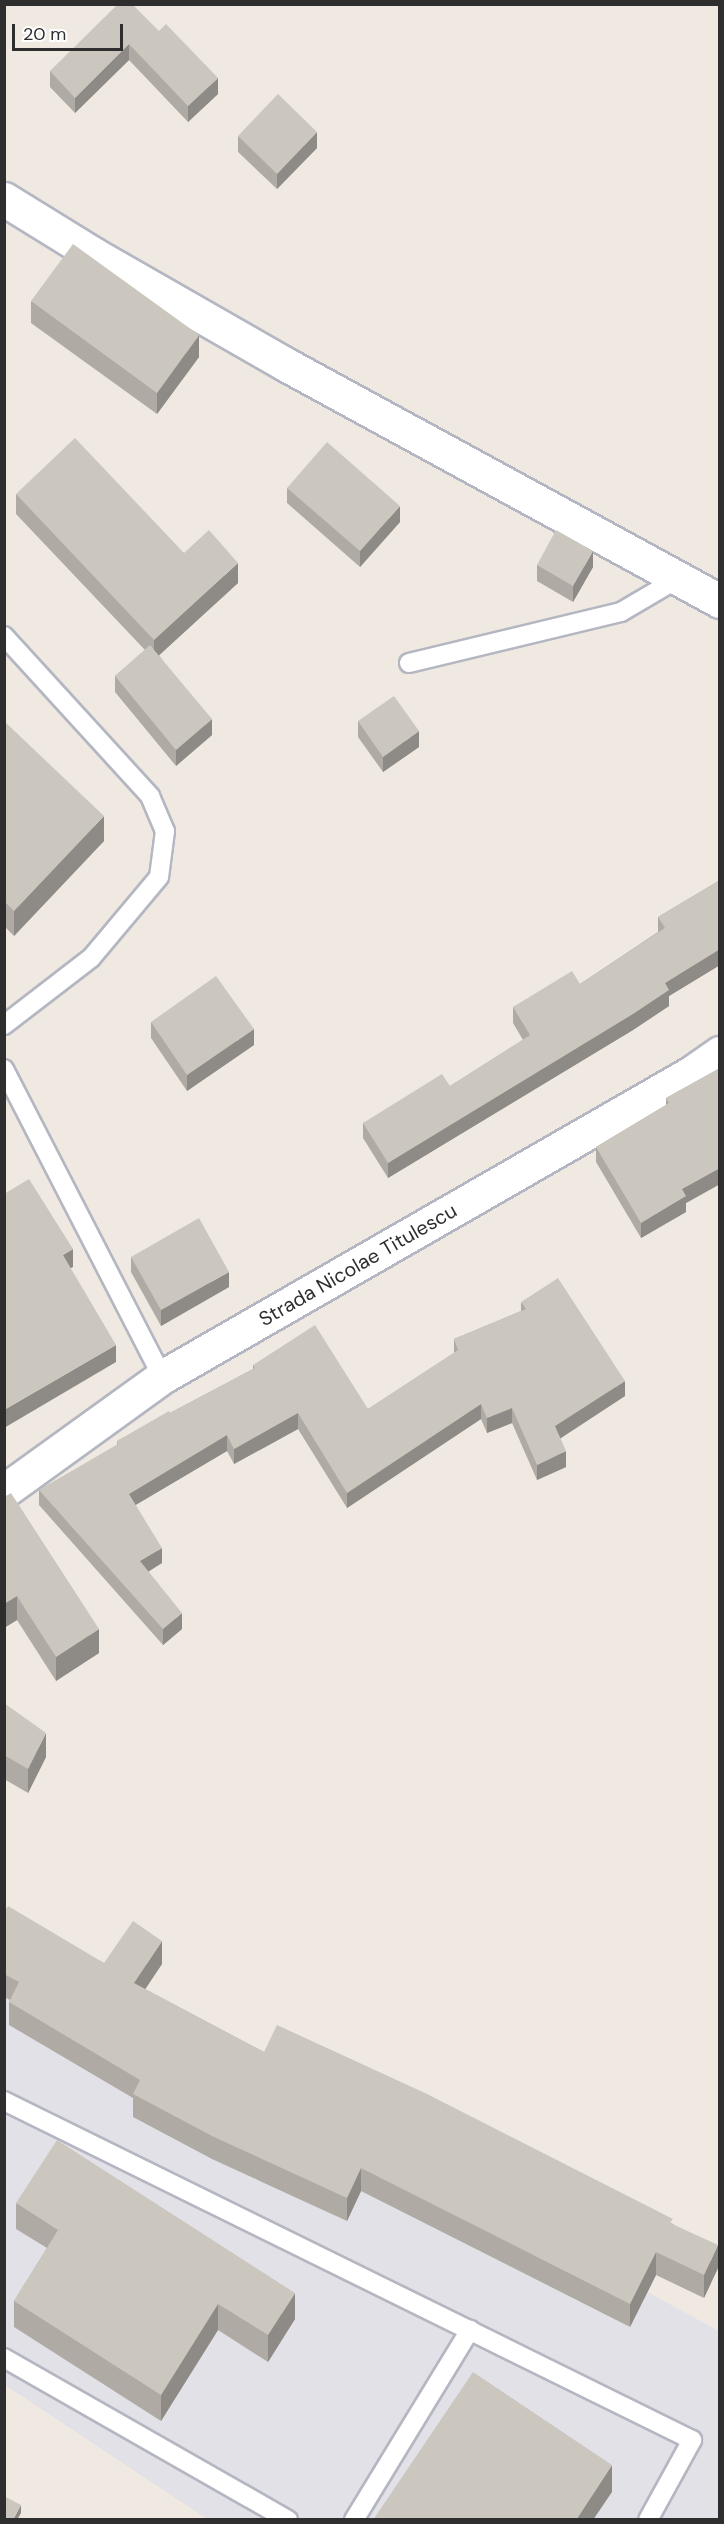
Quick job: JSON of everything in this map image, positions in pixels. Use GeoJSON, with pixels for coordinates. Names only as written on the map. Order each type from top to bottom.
{"type":"FeatureCollection","features":[{"type":"Feature","properties":{"kind":"street"},"geometry":{"type":"LineString","coordinates":[[4,199],[93,254],[285,364],[720,601]]}},
{"type":"Feature","properties":{"kind":"street","name":"Strada Nicolae Titulescu"},"geometry":{"type":"LineString","coordinates":[[4,1491],[162,1377],[691,1073],[720,1053]]}},
{"type":"Feature","properties":{"kind":"lane"},"geometry":{"type":"LineString","coordinates":[[409,663],[621,612],[679,579]]}},
{"type":"Feature","properties":{"kind":"lane"},"geometry":{"type":"LineString","coordinates":[[4,636],[150,796],[165,831],[159,877],[91,958],[4,1025]]}},
{"type":"Feature","properties":{"kind":"lane"},"geometry":{"type":"LineString","coordinates":[[4,1069],[162,1377]]}},
{"type":"Feature","properties":{"kind":"lane"},"geometry":{"type":"LineString","coordinates":[[4,2101],[692,2440],[648,2520]]}},
{"type":"Feature","properties":{"kind":"lane"},"geometry":{"type":"LineString","coordinates":[[354,2520],[470,2330]]}},
{"type":"Feature","properties":{"kind":"lane"},"geometry":{"type":"LineString","coordinates":[[4,2358],[288,2520]]}},
{"type":"Feature","properties":{"kind":"shaded area"},"geometry":{"type":"Polygon","coordinates":[[[4,1942],[719,2331],[719,2519],[207,2519],[5,2385],[4,1942]]]}},
{"type":"Feature","properties":{"kind":"building"},"geometry":{"type":"Polygon","coordinates":[[[118,4],[132,4],[159,31],[166,24],[218,78],[188,106],[129,44],[75,98],[50,71],[118,4]]]}},
{"type":"Feature","properties":{"kind":"building"},"geometry":{"type":"Polygon","coordinates":[[[278,94],[317,132],[277,174],[238,136],[278,94]]]}},
{"type":"Feature","properties":{"kind":"building"},"geometry":{"type":"Polygon","coordinates":[[[73,244],[199,335],[157,393],[31,301],[73,244]]]}},
{"type":"Feature","properties":{"kind":"building"},"geometry":{"type":"Polygon","coordinates":[[[75,438],[184,553],[209,530],[238,563],[154,640],[16,494],[75,438]]]}},
{"type":"Feature","properties":{"kind":"building"},"geometry":{"type":"Polygon","coordinates":[[[327,442],[400,506],[360,551],[287,488],[327,442]]]}},
{"type":"Feature","properties":{"kind":"building"},"geometry":{"type":"Polygon","coordinates":[[[556,530],[593,551],[573,586],[537,565],[556,530]]]}},
{"type":"Feature","properties":{"kind":"building"},"geometry":{"type":"Polygon","coordinates":[[[150,645],[212,719],[176,750],[115,676],[150,645]]]}},
{"type":"Feature","properties":{"kind":"building"},"geometry":{"type":"Polygon","coordinates":[[[394,696],[419,731],[383,757],[358,721],[394,696]]]}},
{"type":"Feature","properties":{"kind":"building"},"geometry":{"type":"Polygon","coordinates":[[[4,721],[104,816],[14,911],[4,901],[4,721]]]}},
{"type":"Feature","properties":{"kind":"building"},"geometry":{"type":"Polygon","coordinates":[[[720,880],[720,949],[665,983],[669,990],[633,1014],[388,1163],[363,1123],[442,1074],[450,1086],[530,1035],[513,1007],[572,971],[580,984],[665,928],[658,917],[720,880]]]}},
{"type":"Feature","properties":{"kind":"building"},"geometry":{"type":"Polygon","coordinates":[[[216,976],[254,1029],[187,1075],[151,1022],[216,976]]]}},
{"type":"Feature","properties":{"kind":"building"},"geometry":{"type":"Polygon","coordinates":[[[720,1068],[720,1168],[682,1189],[686,1196],[641,1223],[596,1147],[669,1103],[666,1098],[720,1068]]]}},
{"type":"Feature","properties":{"kind":"building"},"geometry":{"type":"Polygon","coordinates":[[[29,1179],[73,1249],[63,1255],[116,1345],[4,1410],[4,1194],[29,1179]]]}},
{"type":"Feature","properties":{"kind":"building"},"geometry":{"type":"Polygon","coordinates":[[[199,1218],[229,1272],[161,1310],[131,1257],[199,1218]]]}},
{"type":"Feature","properties":{"kind":"building"},"geometry":{"type":"Polygon","coordinates":[[[558,1278],[625,1381],[555,1426],[566,1451],[537,1465],[512,1408],[487,1418],[481,1404],[347,1493],[298,1413],[234,1449],[227,1435],[129,1494],[162,1548],[140,1561],[182,1613],[163,1629],[39,1490],[169,1411],[170,1413],[255,1368],[253,1365],[315,1325],[368,1409],[458,1350],[454,1339],[526,1309],[521,1302],[558,1278]]]}},
{"type":"Feature","properties":{"kind":"building"},"geometry":{"type":"Polygon","coordinates":[[[11,1493],[99,1629],[56,1657],[17,1596],[4,1604],[4,1497],[11,1493]]]}},
{"type":"Feature","properties":{"kind":"building"},"geometry":{"type":"Polygon","coordinates":[[[4,1703],[46,1733],[28,1769],[4,1755],[4,1703]]]}},
{"type":"Feature","properties":{"kind":"building"},"geometry":{"type":"Polygon","coordinates":[[[8,1906],[104,1963],[133,1921],[162,1941],[134,1983],[264,2052],[277,2025],[427,2094],[673,2219],[670,2223],[718,2245],[704,2275],[656,2252],[630,2304],[361,2168],[347,2198],[212,2136],[133,2094],[140,2080],[9,2002],[19,1982],[4,1974],[4,1912],[8,1906]]]}},
{"type":"Feature","properties":{"kind":"building"},"geometry":{"type":"Polygon","coordinates":[[[57,2140],[295,2293],[268,2335],[218,2304],[161,2395],[14,2301],[58,2230],[16,2203],[57,2140]]]}},
{"type":"Feature","properties":{"kind":"building"},"geometry":{"type":"Polygon","coordinates":[[[473,2372],[612,2465],[576,2520],[373,2520],[473,2372]]]}},
{"type":"Feature","properties":{"kind":"building"},"geometry":{"type":"Polygon","coordinates":[[[4,2496],[21,2505],[13,2520],[4,2520],[4,2496]]]}}]}
